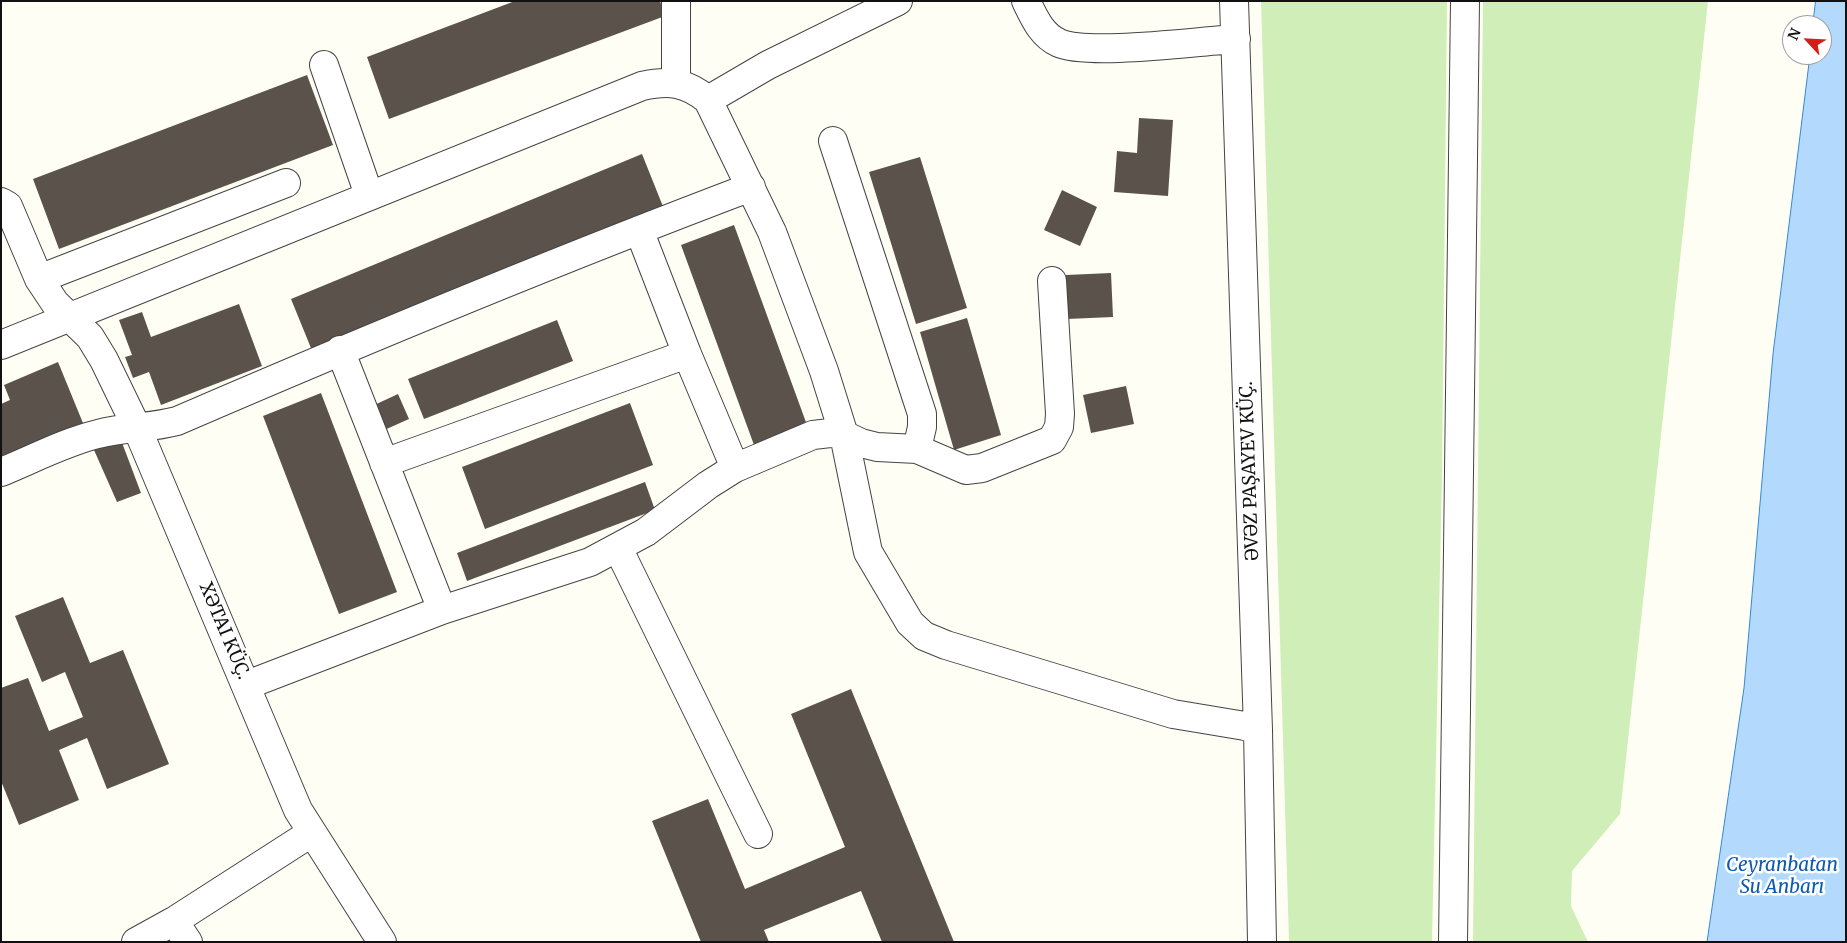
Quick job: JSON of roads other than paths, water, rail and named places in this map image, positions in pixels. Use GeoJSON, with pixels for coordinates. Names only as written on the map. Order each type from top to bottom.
{"type":"FeatureCollection","features":[{"type":"Feature","properties":{"kind":"street"},"geometry":{"type":"LineString","coordinates":[[676,1],[676,83]]}},
{"type":"Feature","properties":{"kind":"street"},"geometry":{"type":"LineString","coordinates":[[708,100],[768,65],[898,1]]}},
{"type":"Feature","properties":{"kind":"street"},"geometry":{"type":"LineString","coordinates":[[1026,1],[1042,31],[1058,42],[1078,48],[1113,48],[1236,39]]}},
{"type":"Feature","properties":{"kind":"street","name":"ƏVƏZ PAŞAYEV KÜÇ."},"geometry":{"type":"LineString","coordinates":[[1234,1],[1258,730],[1262,942]]}},
{"type":"Feature","properties":{"kind":"street"},"geometry":{"type":"LineString","coordinates":[[1453,942],[1465,1]]}},
{"type":"Feature","properties":{"kind":"street"},"geometry":{"type":"LineString","coordinates":[[324,66],[369,195]]}},
{"type":"Feature","properties":{"kind":"street"},"geometry":{"type":"LineString","coordinates":[[1,345],[642,86],[660,82],[676,83],[696,90],[708,100],[751,187],[782,260],[824,371],[844,435],[868,552],[910,623],[924,636],[946,645],[1173,714],[1246,726],[1258,730]]}},
{"type":"Feature","properties":{"kind":"street"},"geometry":{"type":"LineString","coordinates":[[833,140],[922,414],[922,427],[916,449]]}},
{"type":"Feature","properties":{"kind":"street"},"geometry":{"type":"LineString","coordinates":[[39,279],[286,183]]}},
{"type":"Feature","properties":{"kind":"street"},"geometry":{"type":"LineString","coordinates":[[1,472],[95,434],[155,427],[177,421],[340,350],[638,230],[751,187]]}},
{"type":"Feature","properties":{"kind":"street","name":"XƏTAI KÜÇ."},"geometry":{"type":"LineString","coordinates":[[1,202],[8,206],[39,279],[55,302],[72,317],[100,352],[137,428],[247,685],[289,790],[311,833],[382,942]]}},
{"type":"Feature","properties":{"kind":"street"},"geometry":{"type":"LineString","coordinates":[[638,230],[735,468]]}},
{"type":"Feature","properties":{"kind":"street"},"geometry":{"type":"LineString","coordinates":[[247,685],[442,610],[590,562],[646,532],[708,485],[735,468],[813,436],[830,433],[844,435],[861,443],[877,447],[916,449],[966,470],[982,468],[1052,440],[1059,427],[1060,414],[1052,281]]}},
{"type":"Feature","properties":{"kind":"street"},"geometry":{"type":"LineString","coordinates":[[340,350],[442,610]]}},
{"type":"Feature","properties":{"kind":"street"},"geometry":{"type":"LineString","coordinates":[[384,463],[687,354]]}},
{"type":"Feature","properties":{"kind":"street"},"geometry":{"type":"LineString","coordinates":[[618,548],[758,834]]}},
{"type":"Feature","properties":{"kind":"street"},"geometry":{"type":"LineString","coordinates":[[136,942],[181,931],[311,833]]}},
{"type":"Feature","properties":{"kind":"water","name":"Ceyranbatan Su Anbarı"},"geometry":{"type":"Polygon","coordinates":[[[1816,1],[1846,1],[1846,942],[1707,942],[1744,688],[1773,354],[1809,65],[1832,65],[1832,15],[1814,15],[1816,1]]]}}]}
